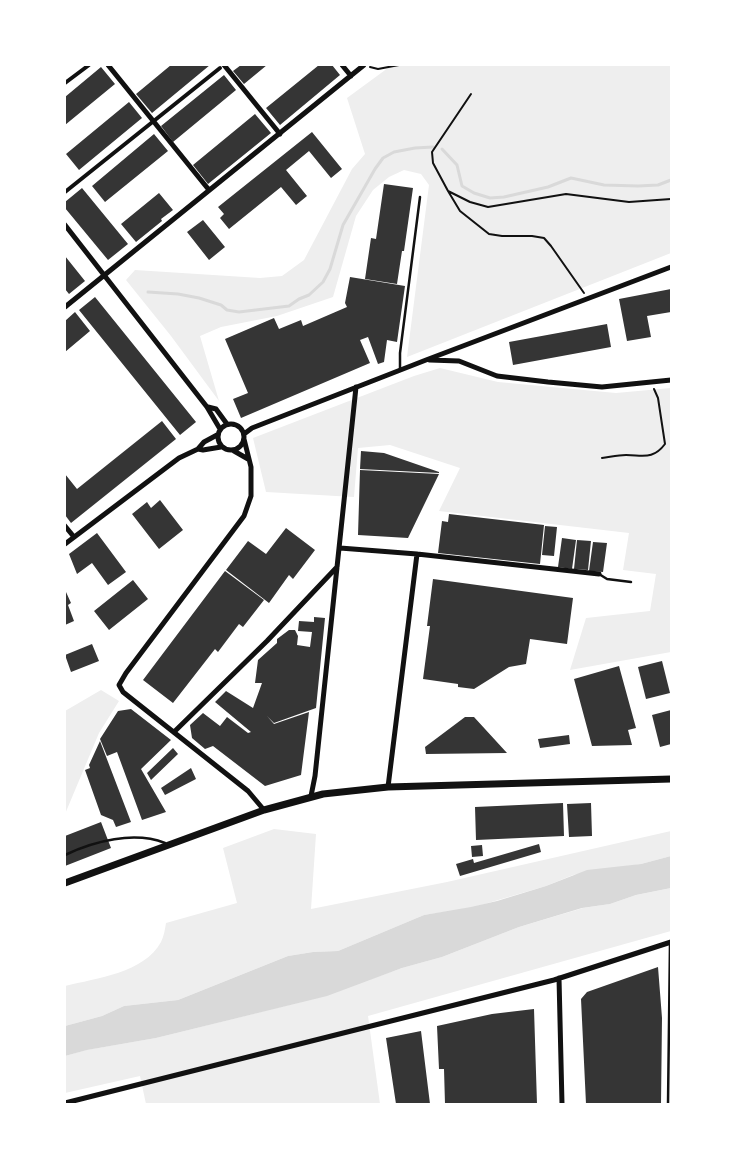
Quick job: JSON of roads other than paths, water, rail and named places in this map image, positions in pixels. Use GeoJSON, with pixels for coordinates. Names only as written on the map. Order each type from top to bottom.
{"type":"FeatureCollection","features":[{"type":"Feature","properties":{"kind":"main road"},"geometry":{"type":"LineString","coordinates":[[65,883],[264,810],[310,796],[339,791],[388,787],[671,778]]}},
{"type":"Feature","properties":{"kind":"street"},"geometry":{"type":"LineString","coordinates":[[65,84],[89,65]]}},
{"type":"Feature","properties":{"kind":"street"},"geometry":{"type":"LineString","coordinates":[[108,65],[209,190]]}},
{"type":"Feature","properties":{"kind":"street"},"geometry":{"type":"LineString","coordinates":[[342,65],[351,76]]}},
{"type":"Feature","properties":{"kind":"street"},"geometry":{"type":"LineString","coordinates":[[65,307],[364,65]]}},
{"type":"Feature","properties":{"kind":"street"},"geometry":{"type":"LineString","coordinates":[[65,192],[223,66],[280,134]]}},
{"type":"Feature","properties":{"kind":"street"},"geometry":{"type":"LineString","coordinates":[[65,225],[208,407],[220,429]]}},
{"type":"Feature","properties":{"kind":"street"},"geometry":{"type":"LineString","coordinates":[[65,544],[179,458],[198,449],[204,442],[217,435],[220,429],[227,424],[240,428],[252,428],[671,267]]}},
{"type":"Feature","properties":{"kind":"street"},"geometry":{"type":"LineString","coordinates":[[426,360],[459,361],[497,376],[602,387],[671,380]]}},
{"type":"Feature","properties":{"kind":"street"},"geometry":{"type":"LineString","coordinates":[[310,796],[315,776],[356,387]]}},
{"type":"Feature","properties":{"kind":"street"},"geometry":{"type":"LineString","coordinates":[[208,407],[216,409],[227,424]]}},
{"type":"Feature","properties":{"kind":"street"},"geometry":{"type":"LineString","coordinates":[[240,428],[244,436],[251,467],[252,496],[244,516],[126,673],[119,685],[123,692],[248,791],[264,810]]}},
{"type":"Feature","properties":{"kind":"street"},"geometry":{"type":"LineString","coordinates":[[234,451],[242,444],[244,436],[252,428]]}},
{"type":"Feature","properties":{"kind":"street"},"geometry":{"type":"LineString","coordinates":[[217,435],[221,447]]}},
{"type":"Feature","properties":{"kind":"street"},"geometry":{"type":"LineString","coordinates":[[198,449],[221,447],[234,451],[248,459]]}},
{"type":"Feature","properties":{"kind":"street"},"geometry":{"type":"LineString","coordinates":[[65,526],[74,537]]}},
{"type":"Feature","properties":{"kind":"street"},"geometry":{"type":"LineString","coordinates":[[340,548],[417,554],[599,574]]}},
{"type":"Feature","properties":{"kind":"street"},"geometry":{"type":"LineString","coordinates":[[388,787],[417,554]]}},
{"type":"Feature","properties":{"kind":"street"},"geometry":{"type":"LineString","coordinates":[[174,732],[274,634],[338,566]]}},
{"type":"Feature","properties":{"kind":"street"},"geometry":{"type":"LineString","coordinates":[[65,1103],[559,978],[670,943]]}},
{"type":"Feature","properties":{"kind":"street"},"geometry":{"type":"LineString","coordinates":[[559,978],[562,1104]]}},
{"type":"Feature","properties":{"kind":"lane"},"geometry":{"type":"LineString","coordinates":[[400,370],[400,353],[420,197]]}},
{"type":"Feature","properties":{"kind":"lane"},"geometry":{"type":"LineString","coordinates":[[599,574],[607,579],[631,582]]}},
{"type":"Feature","properties":{"kind":"lane"},"geometry":{"type":"LineString","coordinates":[[65,855],[84,846],[111,840],[153,839],[169,845]]}},
{"type":"Feature","properties":{"kind":"lane"},"geometry":{"type":"LineString","coordinates":[[668,1104],[670,943]]}},
{"type":"Feature","properties":{"kind":"waterway"},"geometry":{"type":"LineString","coordinates":[[148,292],[178,294],[199,298],[221,305],[227,310],[239,312],[289,306],[309,295],[323,282],[330,269],[343,225],[383,158],[394,152],[433,147]]}},
{"type":"Feature","properties":{"kind":"waterway"},"geometry":{"type":"LineString","coordinates":[[442,149],[457,165],[462,186],[474,193],[490,198],[504,197],[548,187],[571,178],[604,185],[638,186],[658,185],[671,180]]}}]}
